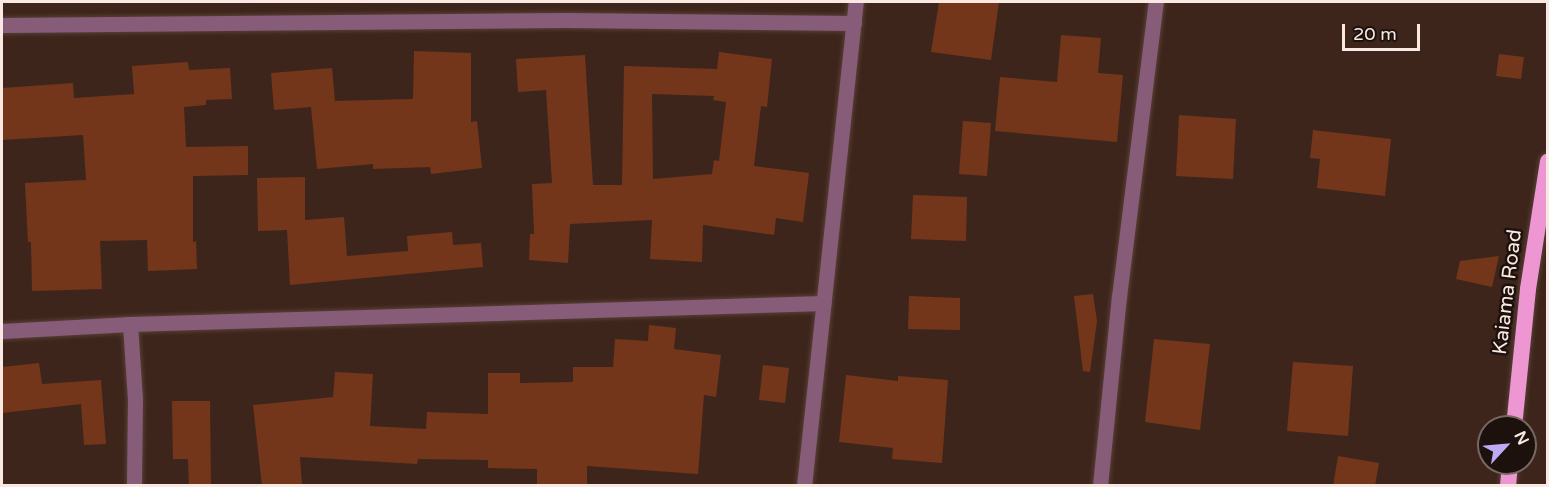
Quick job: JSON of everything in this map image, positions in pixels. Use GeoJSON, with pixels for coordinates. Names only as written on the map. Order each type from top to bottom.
{"type":"FeatureCollection","features":[{"type":"Feature","properties":{"kind":"highway","name":"Kaiama Road"},"geometry":{"type":"LineString","coordinates":[[1515,415],[1528,289],[1548,162]]}},
{"type":"Feature","properties":{"kind":"street"},"geometry":{"type":"LineString","coordinates":[[804,486],[856,2]]}},
{"type":"Feature","properties":{"kind":"street"},"geometry":{"type":"LineString","coordinates":[[1100,486],[1121,285],[1156,2]]}},
{"type":"Feature","properties":{"kind":"street"},"geometry":{"type":"LineString","coordinates":[[2,25],[566,20],[854,23]]}},
{"type":"Feature","properties":{"kind":"street"},"geometry":{"type":"LineString","coordinates":[[2,331],[130,324],[824,303]]}},
{"type":"Feature","properties":{"kind":"street"},"geometry":{"type":"LineString","coordinates":[[130,324],[135,400],[134,486]]}},
{"type":"Feature","properties":{"kind":"building"},"geometry":{"type":"Polygon","coordinates":[[[939,2],[999,2],[991,60],[931,52],[939,2]]]}},
{"type":"Feature","properties":{"kind":"building"},"geometry":{"type":"Polygon","coordinates":[[[1061,35],[1101,38],[1098,73],[1123,75],[1117,142],[995,131],[1000,77],[1057,82],[1061,35]]]}},
{"type":"Feature","properties":{"kind":"building"},"geometry":{"type":"Polygon","coordinates":[[[414,51],[471,53],[471,122],[477,121],[482,168],[431,174],[430,167],[373,169],[373,164],[317,169],[311,107],[274,110],[271,73],[332,68],[335,101],[413,99],[414,51]]]}},
{"type":"Feature","properties":{"kind":"building"},"geometry":{"type":"Polygon","coordinates":[[[719,52],[772,59],[767,107],[761,106],[754,166],[809,173],[803,222],[776,218],[774,235],[703,225],[702,262],[650,259],[652,220],[570,224],[568,263],[529,260],[530,234],[534,234],[532,184],[552,183],[546,90],[518,92],[516,59],[585,55],[593,185],[622,185],[624,66],[717,69],[719,52]],[[652,94],[653,179],[712,174],[714,160],[719,161],[726,102],[713,100],[714,96],[652,94]]]}},
{"type":"Feature","properties":{"kind":"building"},"geometry":{"type":"Polygon","coordinates":[[[1499,54],[1524,57],[1521,79],[1496,76],[1499,54]]]}},
{"type":"Feature","properties":{"kind":"building"},"geometry":{"type":"Polygon","coordinates":[[[188,62],[189,70],[230,68],[232,99],[206,100],[206,105],[184,107],[186,147],[248,146],[248,175],[193,176],[193,242],[196,241],[197,269],[148,271],[147,240],[100,241],[102,289],[32,291],[31,242],[28,242],[25,183],[86,180],[83,135],[2,140],[2,88],[73,83],[74,98],[134,94],[132,66],[188,62]]]}},
{"type":"Feature","properties":{"kind":"building"},"geometry":{"type":"Polygon","coordinates":[[[1179,115],[1236,119],[1233,179],[1176,176],[1179,115]]]}},
{"type":"Feature","properties":{"kind":"building"},"geometry":{"type":"Polygon","coordinates":[[[963,121],[991,123],[987,176],[959,174],[963,121]]]}},
{"type":"Feature","properties":{"kind":"building"},"geometry":{"type":"Polygon","coordinates":[[[1313,130],[1391,139],[1385,196],[1317,188],[1320,159],[1310,158],[1313,130]]]}},
{"type":"Feature","properties":{"kind":"building"},"geometry":{"type":"Polygon","coordinates":[[[305,177],[305,220],[344,217],[347,256],[408,251],[407,236],[452,232],[453,245],[481,243],[483,267],[290,285],[287,230],[258,231],[257,178],[305,177]]]}},
{"type":"Feature","properties":{"kind":"building"},"geometry":{"type":"Polygon","coordinates":[[[913,195],[967,197],[966,241],[911,239],[913,195]]]}},
{"type":"Feature","properties":{"kind":"building"},"geometry":{"type":"Polygon","coordinates":[[[1499,256],[1492,287],[1456,279],[1460,261],[1499,256]]]}},
{"type":"Feature","properties":{"kind":"building"},"geometry":{"type":"Polygon","coordinates":[[[1093,294],[1097,321],[1090,372],[1083,371],[1074,296],[1093,294]]]}},
{"type":"Feature","properties":{"kind":"building"},"geometry":{"type":"Polygon","coordinates":[[[909,296],[960,298],[960,330],[908,329],[909,296]]]}},
{"type":"Feature","properties":{"kind":"building"},"geometry":{"type":"Polygon","coordinates":[[[649,325],[676,328],[674,349],[721,355],[716,397],[704,395],[698,474],[587,466],[587,486],[537,486],[537,469],[488,468],[488,460],[418,459],[417,464],[300,457],[302,486],[262,486],[253,405],[333,397],[335,372],[373,374],[370,426],[426,429],[427,412],[488,414],[488,373],[520,373],[520,383],[573,382],[573,367],[613,367],[615,339],[648,341],[649,325]]]}},
{"type":"Feature","properties":{"kind":"building"},"geometry":{"type":"Polygon","coordinates":[[[1154,339],[1210,344],[1200,430],[1145,422],[1154,339]]]}},
{"type":"Feature","properties":{"kind":"building"},"geometry":{"type":"Polygon","coordinates":[[[1293,362],[1353,366],[1348,436],[1287,431],[1293,362]]]}},
{"type":"Feature","properties":{"kind":"building"},"geometry":{"type":"Polygon","coordinates":[[[39,363],[42,384],[101,380],[106,444],[84,445],[81,404],[2,413],[2,367],[39,363]]]}},
{"type":"Feature","properties":{"kind":"building"},"geometry":{"type":"Polygon","coordinates":[[[763,365],[789,368],[785,403],[759,400],[763,365]]]}},
{"type":"Feature","properties":{"kind":"building"},"geometry":{"type":"Polygon","coordinates":[[[846,375],[898,381],[898,376],[948,380],[942,463],[892,459],[893,448],[839,442],[846,375]]]}},
{"type":"Feature","properties":{"kind":"building"},"geometry":{"type":"Polygon","coordinates":[[[172,401],[210,401],[211,486],[189,486],[188,459],[173,459],[172,401]]]}},
{"type":"Feature","properties":{"kind":"building"},"geometry":{"type":"Polygon","coordinates":[[[1338,456],[1379,463],[1375,486],[1333,486],[1338,456]]]}}]}
